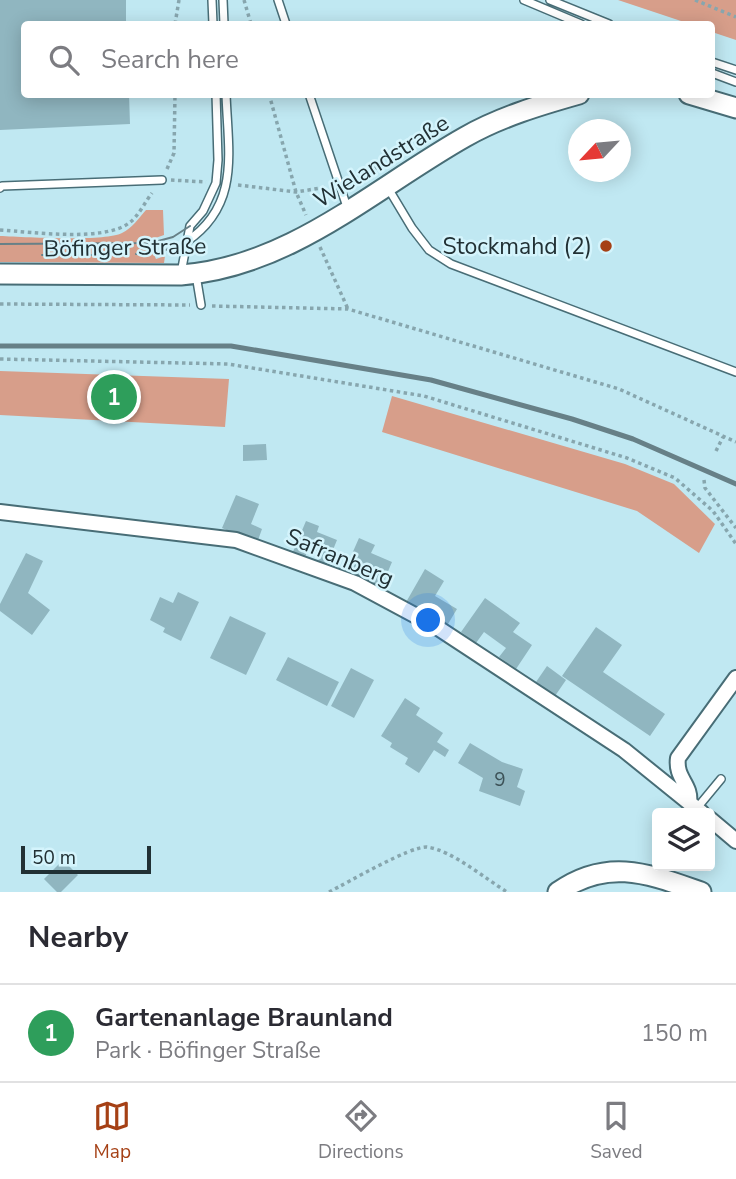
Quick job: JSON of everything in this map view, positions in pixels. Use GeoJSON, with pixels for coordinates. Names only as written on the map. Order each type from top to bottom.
{"type":"FeatureCollection","features":[{"type":"Feature","properties":{"kind":"street","name":"Wielandstraße"},"geometry":{"type":"LineString","coordinates":[[288,245],[314,232],[478,131],[530,109],[566,98]]}},
{"type":"Feature","properties":{"kind":"street"},"geometry":{"type":"LineString","coordinates":[[702,98],[736,108]]}},
{"type":"Feature","properties":{"kind":"street","name":"Böfinger Straße"},"geometry":{"type":"LineString","coordinates":[[0,274],[188,274],[244,263],[288,245]]}},
{"type":"Feature","properties":{"kind":"street","name":"Safranberg"},"geometry":{"type":"LineString","coordinates":[[0,512],[236,540],[355,583],[446,633],[624,750],[696,808]]}},
{"type":"Feature","properties":{"kind":"street"},"geometry":{"type":"LineString","coordinates":[[696,808],[676,769],[678,758],[736,678]]}},
{"type":"Feature","properties":{"kind":"street"},"geometry":{"type":"LineString","coordinates":[[715,824],[736,841]]}},
{"type":"Feature","properties":{"kind":"street"},"geometry":{"type":"LineString","coordinates":[[558,892],[582,877],[611,870],[649,874],[702,892]]}},
{"type":"Feature","properties":{"kind":"lane"},"geometry":{"type":"LineString","coordinates":[[212,0],[213,21]]}},
{"type":"Feature","properties":{"kind":"lane"},"geometry":{"type":"LineString","coordinates":[[223,0],[224,21]]}},
{"type":"Feature","properties":{"kind":"lane"},"geometry":{"type":"LineString","coordinates":[[278,0],[285,21]]}},
{"type":"Feature","properties":{"kind":"lane"},"geometry":{"type":"LineString","coordinates":[[524,0],[574,21]]}},
{"type":"Feature","properties":{"kind":"lane"},"geometry":{"type":"LineString","coordinates":[[550,0],[602,21]]}},
{"type":"Feature","properties":{"kind":"lane"},"geometry":{"type":"LineString","coordinates":[[715,63],[736,71]]}},
{"type":"Feature","properties":{"kind":"lane"},"geometry":{"type":"LineString","coordinates":[[715,74],[736,82]]}},
{"type":"Feature","properties":{"kind":"lane"},"geometry":{"type":"LineString","coordinates":[[201,305],[188,274],[187,242],[190,226],[204,211],[216,183],[216,98]]}},
{"type":"Feature","properties":{"kind":"lane"},"geometry":{"type":"LineString","coordinates":[[187,242],[207,225],[225,195],[228,172],[226,98]]}},
{"type":"Feature","properties":{"kind":"lane"},"geometry":{"type":"LineString","coordinates":[[310,98],[348,211]]}},
{"type":"Feature","properties":{"kind":"lane"},"geometry":{"type":"LineString","coordinates":[[0,188],[162,180]]}},
{"type":"Feature","properties":{"kind":"lane"},"geometry":{"type":"LineString","coordinates":[[387,186],[412,228],[429,250],[451,264],[736,372]]}},
{"type":"Feature","properties":{"kind":"lane"},"geometry":{"type":"LineString","coordinates":[[696,808],[721,779]]}},
{"type":"Feature","properties":{"kind":"path"},"geometry":{"type":"LineString","coordinates":[[176,21],[179,0]]}},
{"type":"Feature","properties":{"kind":"path"},"geometry":{"type":"LineString","coordinates":[[244,0],[250,21]]}},
{"type":"Feature","properties":{"kind":"path"},"geometry":{"type":"LineString","coordinates":[[695,0],[736,17]]}},
{"type":"Feature","properties":{"kind":"path"},"geometry":{"type":"LineString","coordinates":[[0,230],[70,234],[112,233],[131,222],[162,180],[174,153],[175,98]]}},
{"type":"Feature","properties":{"kind":"path"},"geometry":{"type":"LineString","coordinates":[[270,98],[296,192],[348,309]]}},
{"type":"Feature","properties":{"kind":"path"},"geometry":{"type":"LineString","coordinates":[[296,192],[339,185],[390,161]]}},
{"type":"Feature","properties":{"kind":"path"},"geometry":{"type":"LineString","coordinates":[[0,304],[348,309],[619,389],[736,442]]}},
{"type":"Feature","properties":{"kind":"path"},"geometry":{"type":"LineString","coordinates":[[0,359],[228,364],[424,396],[627,458],[676,478],[713,511],[736,544]]}},
{"type":"Feature","properties":{"kind":"path"},"geometry":{"type":"LineString","coordinates":[[716,451],[723,437]]}},
{"type":"Feature","properties":{"kind":"path"},"geometry":{"type":"LineString","coordinates":[[704,480],[705,488],[736,528]]}},
{"type":"Feature","properties":{"kind":"path"},"geometry":{"type":"LineString","coordinates":[[329,892],[408,852],[425,847],[446,854],[507,892]]}},
{"type":"Feature","properties":{"kind":"shaded area"},"geometry":{"type":"Polygon","coordinates":[[[618,0],[736,0],[736,40],[715,33],[715,21],[681,21],[618,0]]]}},
{"type":"Feature","properties":{"kind":"shaded area"},"geometry":{"type":"Polygon","coordinates":[[[146,210],[163,210],[164,235],[150,240],[156,259],[165,256],[164,263],[0,262],[0,236],[113,236],[129,228],[146,210]]]}},
{"type":"Feature","properties":{"kind":"shaded area"},"geometry":{"type":"Polygon","coordinates":[[[0,371],[229,379],[225,427],[0,415],[0,371]]]}},
{"type":"Feature","properties":{"kind":"shaded area"},"geometry":{"type":"Polygon","coordinates":[[[392,396],[625,464],[674,484],[715,524],[699,553],[637,511],[382,432],[392,396]]]}},
{"type":"Feature","properties":{"kind":"building"},"geometry":{"type":"Polygon","coordinates":[[[0,0],[126,0],[126,21],[21,21],[21,98],[129,98],[130,124],[0,130],[0,0]]]}},
{"type":"Feature","properties":{"kind":"building"},"geometry":{"type":"Polygon","coordinates":[[[266,444],[267,460],[243,461],[243,445],[266,444]]]}},
{"type":"Feature","properties":{"kind":"building"},"geometry":{"type":"Polygon","coordinates":[[[236,495],[259,504],[251,524],[262,529],[257,543],[222,528],[236,495]]]}},
{"type":"Feature","properties":{"kind":"building"},"geometry":{"type":"Polygon","coordinates":[[[306,521],[319,526],[317,532],[337,540],[326,567],[317,564],[321,553],[309,548],[304,559],[292,554],[306,521]]]}},
{"type":"Feature","properties":{"kind":"building"},"geometry":{"type":"Polygon","coordinates":[[[359,538],[375,545],[371,553],[392,562],[381,588],[344,572],[359,538]]]}},
{"type":"Feature","properties":{"kind":"building"},"geometry":{"type":"Polygon","coordinates":[[[26,553],[43,561],[28,593],[50,610],[32,635],[0,611],[0,604],[26,553]]]}},
{"type":"Feature","properties":{"kind":"building"},"geometry":{"type":"Polygon","coordinates":[[[425,569],[444,581],[435,596],[457,609],[448,624],[405,604],[425,569]]]}},
{"type":"Feature","properties":{"kind":"building"},"geometry":{"type":"Polygon","coordinates":[[[178,592],[199,602],[181,641],[163,632],[165,628],[150,620],[160,597],[173,603],[178,592]]]}},
{"type":"Feature","properties":{"kind":"building"},"geometry":{"type":"Polygon","coordinates":[[[485,598],[520,623],[513,632],[532,645],[516,669],[499,657],[506,648],[484,632],[476,643],[461,632],[485,598]]]}},
{"type":"Feature","properties":{"kind":"building"},"geometry":{"type":"Polygon","coordinates":[[[230,616],[266,633],[246,675],[210,658],[230,616]]]}},
{"type":"Feature","properties":{"kind":"building"},"geometry":{"type":"Polygon","coordinates":[[[596,627],[622,645],[603,672],[665,714],[650,736],[562,676],[596,627]]]}},
{"type":"Feature","properties":{"kind":"building"},"geometry":{"type":"Polygon","coordinates":[[[288,657],[339,682],[327,706],[276,680],[288,657]]]}},
{"type":"Feature","properties":{"kind":"building"},"geometry":{"type":"Polygon","coordinates":[[[547,666],[566,680],[555,696],[536,682],[547,666]]]}},
{"type":"Feature","properties":{"kind":"building"},"geometry":{"type":"Polygon","coordinates":[[[351,668],[374,680],[354,718],[331,706],[351,668]]]}},
{"type":"Feature","properties":{"kind":"building"},"geometry":{"type":"Polygon","coordinates":[[[405,698],[420,708],[416,715],[443,733],[437,742],[449,750],[445,757],[434,750],[419,773],[405,764],[408,758],[390,747],[392,743],[381,736],[405,698]]]}},
{"type":"Feature","properties":{"kind":"building"},"geometry":{"type":"Polygon","coordinates":[[[470,743],[502,762],[523,769],[517,787],[525,791],[520,806],[479,791],[483,778],[458,763],[470,743]]]}},
{"type":"Feature","properties":{"kind":"building"},"geometry":{"type":"Polygon","coordinates":[[[63,860],[78,875],[61,892],[57,892],[44,879],[63,860]]]}},
{"type":"Feature","properties":{"kind":"tram line"},"geometry":{"type":"LineString","coordinates":[[0,244],[151,243],[173,237],[190,226]]}},
{"type":"Feature","properties":{"kind":"tram line"},"geometry":{"type":"LineString","coordinates":[[136,254],[161,252],[186,242]]}},
{"type":"Feature","properties":{"kind":"tram line"},"geometry":{"type":"LineString","coordinates":[[42,255],[101,255]]}},
{"type":"Feature","properties":{"kind":"railway"},"geometry":{"type":"LineString","coordinates":[[0,346],[231,346],[431,380],[633,439],[736,484]]}},
{"type":"Feature","properties":{"kind":"place","name":"Stockmahd (2)"},"geometry":{"type":"Point","coordinates":[606,246]}},
{"type":"Feature","properties":{"kind":"place","name":"Gartenanlage Braunland"},"geometry":{"type":"Point","coordinates":[114,397]}}]}
